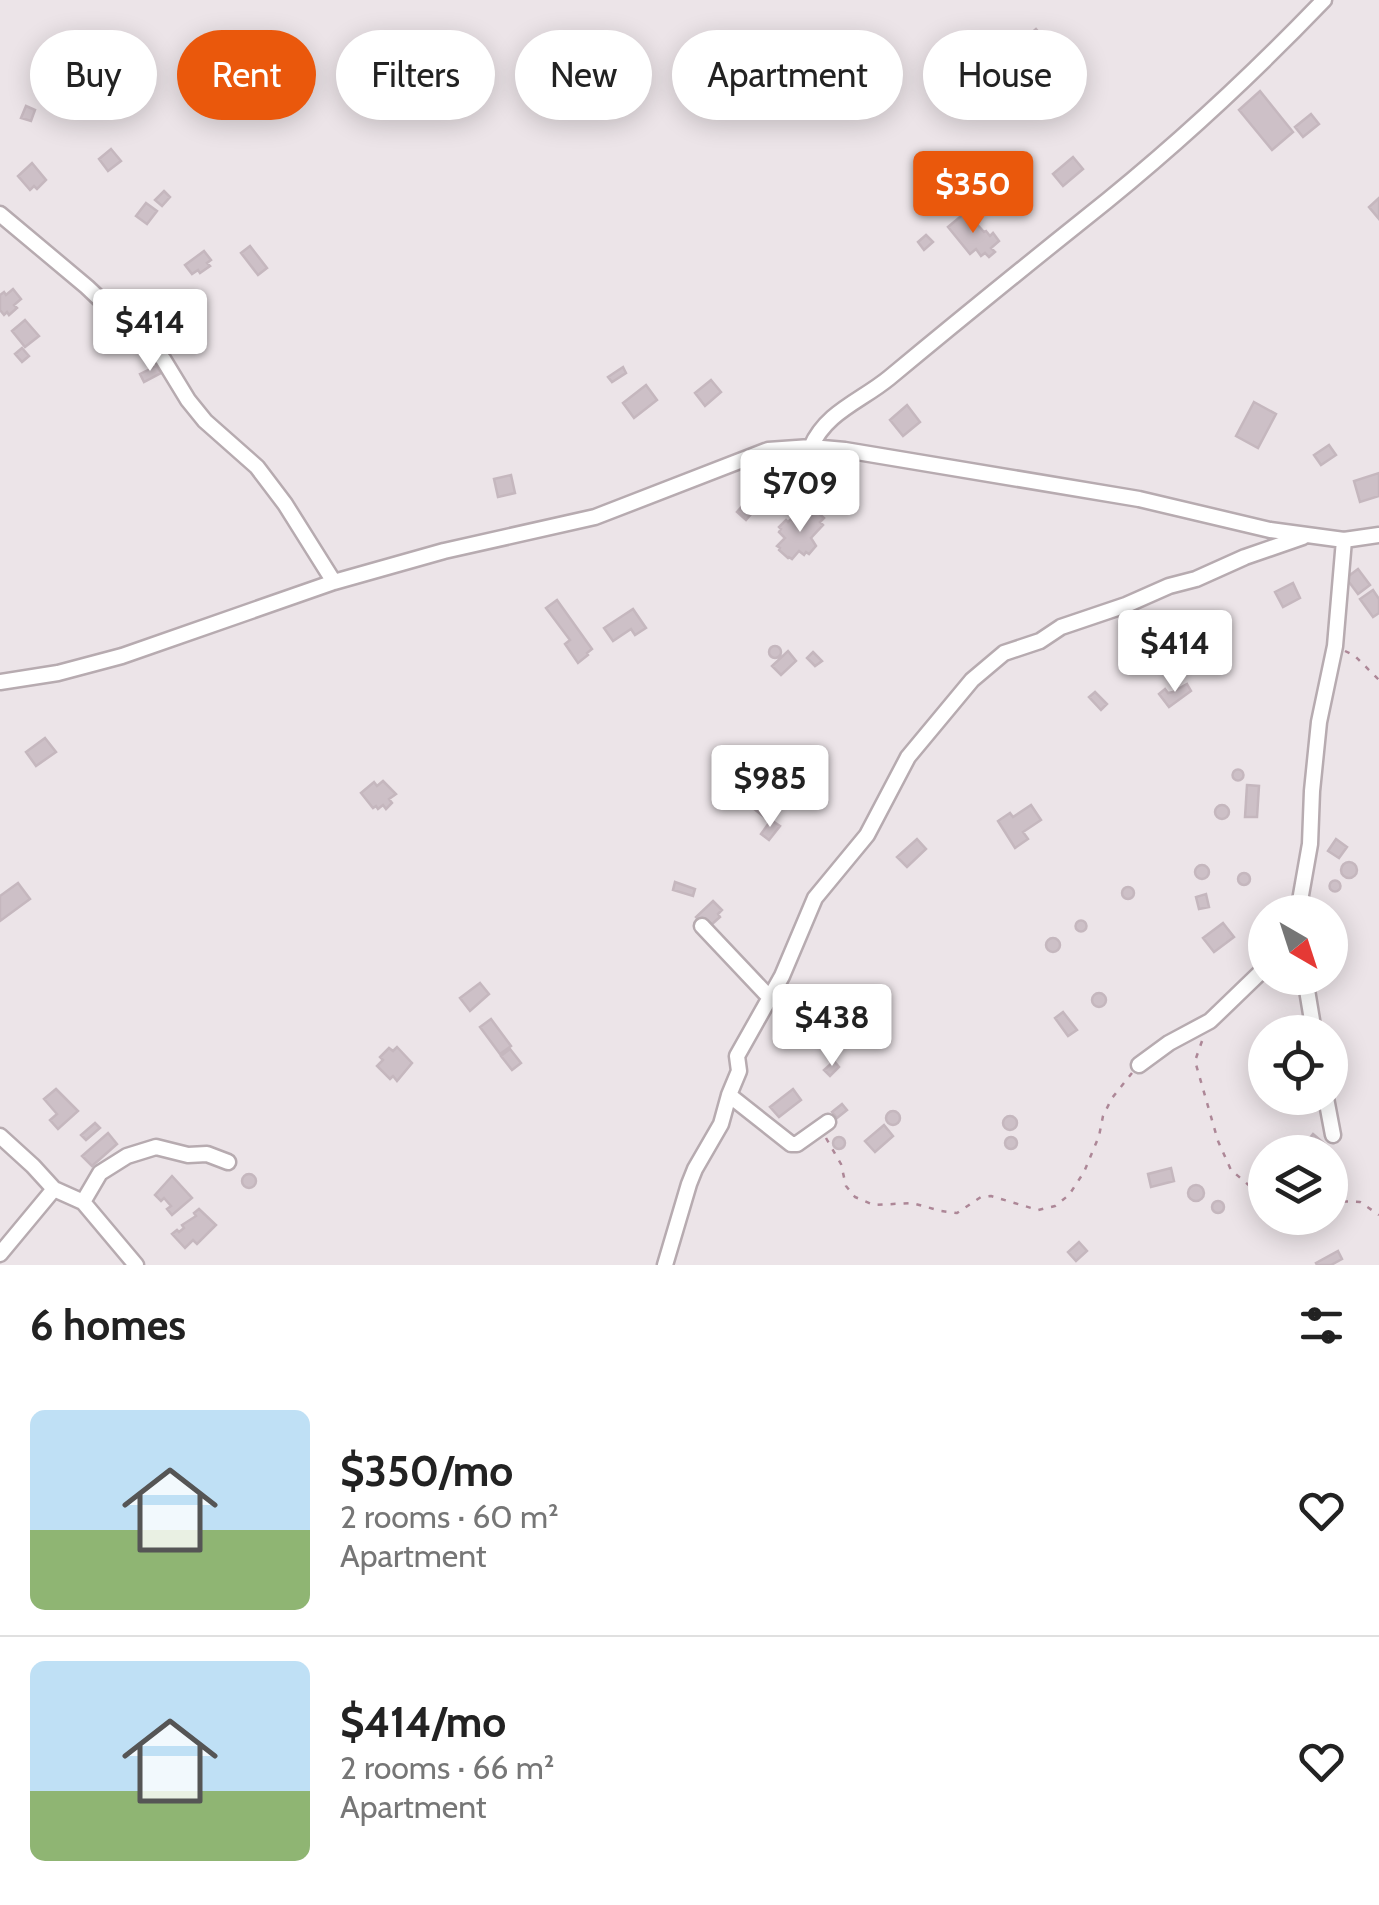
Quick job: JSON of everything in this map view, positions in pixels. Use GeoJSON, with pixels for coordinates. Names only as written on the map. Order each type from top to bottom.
{"type":"FeatureCollection","features":[{"type":"Feature","properties":{"kind":"street"},"geometry":{"type":"LineString","coordinates":[[811,447],[818,430],[834,415],[886,380],[1210,112],[1324,0]]}},
{"type":"Feature","properties":{"kind":"street"},"geometry":{"type":"LineString","coordinates":[[0,214],[163,359],[205,421],[257,466],[334,582]]}},
{"type":"Feature","properties":{"kind":"street"},"geometry":{"type":"LineString","coordinates":[[0,682],[58,673],[122,656],[334,582],[444,551],[595,517],[768,450],[811,447],[1043,482],[1139,499],[1270,530],[1344,540],[1379,535]]}},
{"type":"Feature","properties":{"kind":"street"},"geometry":{"type":"LineString","coordinates":[[665,1265],[689,1184],[721,1124],[740,1071],[737,1056],[771,999],[815,898],[867,835],[908,758],[962,692],[1004,652],[1308,535]]}},
{"type":"Feature","properties":{"kind":"street"},"geometry":{"type":"LineString","coordinates":[[1301,895],[1310,844],[1319,722],[1335,646],[1344,540]]}},
{"type":"Feature","properties":{"kind":"street"},"geometry":{"type":"LineString","coordinates":[[702,926],[771,999]]}},
{"type":"Feature","properties":{"kind":"street"},"geometry":{"type":"LineString","coordinates":[[1138,1065],[1210,1021],[1248,984]]}},
{"type":"Feature","properties":{"kind":"street"},"geometry":{"type":"LineString","coordinates":[[730,1095],[791,1144],[824,1125]]}},
{"type":"Feature","properties":{"kind":"street"},"geometry":{"type":"LineString","coordinates":[[0,1136],[54,1190],[82,1202],[136,1265]]}},
{"type":"Feature","properties":{"kind":"street"},"geometry":{"type":"LineString","coordinates":[[82,1202],[100,1173],[127,1156],[156,1147],[188,1155],[207,1154],[228,1162]]}},
{"type":"Feature","properties":{"kind":"street"},"geometry":{"type":"LineString","coordinates":[[0,1254],[54,1190]]}},
{"type":"Feature","properties":{"kind":"path"},"geometry":{"type":"LineString","coordinates":[[1335,646],[1355,656],[1379,680]]}},
{"type":"Feature","properties":{"kind":"path"},"geometry":{"type":"LineString","coordinates":[[1210,1021],[1196,1062],[1214,1126],[1232,1170],[1248,1184]]}},
{"type":"Feature","properties":{"kind":"path"},"geometry":{"type":"LineString","coordinates":[[824,1125],[846,1186],[855,1197],[874,1205],[912,1204],[957,1213],[991,1196],[1038,1210],[1055,1206],[1084,1172],[1112,1098],[1138,1065]]}},
{"type":"Feature","properties":{"kind":"path"},"geometry":{"type":"LineString","coordinates":[[1348,1202],[1360,1202],[1379,1216]]}},
{"type":"Feature","properties":{"kind":"building"},"geometry":{"type":"Polygon","coordinates":[[[1260,91],[1293,132],[1272,150],[1239,110],[1260,91]]]}},
{"type":"Feature","properties":{"kind":"building"},"geometry":{"type":"Polygon","coordinates":[[[26,106],[30,108],[31,121],[21,118],[26,106]]]}},
{"type":"Feature","properties":{"kind":"building"},"geometry":{"type":"Polygon","coordinates":[[[1311,114],[1319,124],[1303,137],[1295,127],[1311,114]]]}},
{"type":"Feature","properties":{"kind":"building"},"geometry":{"type":"Polygon","coordinates":[[[111,149],[121,161],[108,171],[99,159],[111,149]]]}},
{"type":"Feature","properties":{"kind":"building"},"geometry":{"type":"Polygon","coordinates":[[[1073,157],[1083,169],[1063,186],[1053,174],[1073,157]]]}},
{"type":"Feature","properties":{"kind":"building"},"geometry":{"type":"Polygon","coordinates":[[[32,163],[46,180],[30,190],[18,176],[32,163]]]}},
{"type":"Feature","properties":{"kind":"building"},"geometry":{"type":"Polygon","coordinates":[[[1005,174],[1020,192],[995,206],[983,192],[1005,174]]]}},
{"type":"Feature","properties":{"kind":"building"},"geometry":{"type":"Polygon","coordinates":[[[164,191],[170,197],[162,206],[155,200],[164,191]]]}},
{"type":"Feature","properties":{"kind":"building"},"geometry":{"type":"Polygon","coordinates":[[[1379,198],[1379,219],[1369,207],[1379,198]]]}},
{"type":"Feature","properties":{"kind":"building"},"geometry":{"type":"Polygon","coordinates":[[[146,203],[157,211],[147,224],[136,216],[146,203]]]}},
{"type":"Feature","properties":{"kind":"building"},"geometry":{"type":"Polygon","coordinates":[[[966,212],[984,232],[990,236],[993,233],[999,241],[991,248],[995,252],[989,257],[985,253],[981,256],[976,249],[970,254],[948,227],[966,212]]]}},
{"type":"Feature","properties":{"kind":"building"},"geometry":{"type":"Polygon","coordinates":[[[926,235],[933,242],[924,250],[918,242],[926,235]]]}},
{"type":"Feature","properties":{"kind":"building"},"geometry":{"type":"Polygon","coordinates":[[[250,246],[267,268],[258,275],[241,253],[250,246]]]}},
{"type":"Feature","properties":{"kind":"building"},"geometry":{"type":"Polygon","coordinates":[[[204,251],[211,260],[207,263],[210,266],[192,274],[185,265],[204,251]]]}},
{"type":"Feature","properties":{"kind":"building"},"geometry":{"type":"Polygon","coordinates":[[[13,289],[21,299],[14,305],[17,308],[4,315],[0,295],[13,289]]]}},
{"type":"Feature","properties":{"kind":"building"},"geometry":{"type":"Polygon","coordinates":[[[25,320],[39,336],[25,347],[12,331],[25,320]]]}},
{"type":"Feature","properties":{"kind":"building"},"geometry":{"type":"Polygon","coordinates":[[[22,348],[29,356],[22,362],[15,354],[22,348]]]}},
{"type":"Feature","properties":{"kind":"building"},"geometry":{"type":"Polygon","coordinates":[[[156,366],[161,373],[144,382],[140,374],[156,366]]]}},
{"type":"Feature","properties":{"kind":"building"},"geometry":{"type":"Polygon","coordinates":[[[623,367],[626,373],[612,382],[608,377],[623,367]]]}},
{"type":"Feature","properties":{"kind":"building"},"geometry":{"type":"Polygon","coordinates":[[[711,380],[721,392],[705,406],[695,393],[711,380]]]}},
{"type":"Feature","properties":{"kind":"building"},"geometry":{"type":"Polygon","coordinates":[[[646,385],[657,400],[634,418],[623,403],[646,385]]]}},
{"type":"Feature","properties":{"kind":"building"},"geometry":{"type":"Polygon","coordinates":[[[1254,402],[1276,414],[1258,448],[1236,436],[1254,402]]]}},
{"type":"Feature","properties":{"kind":"building"},"geometry":{"type":"Polygon","coordinates":[[[907,405],[920,422],[903,436],[890,420],[907,405]]]}},
{"type":"Feature","properties":{"kind":"building"},"geometry":{"type":"Polygon","coordinates":[[[1329,445],[1336,455],[1321,465],[1314,455],[1329,445]]]}},
{"type":"Feature","properties":{"kind":"building"},"geometry":{"type":"Polygon","coordinates":[[[1379,473],[1379,496],[1360,502],[1354,481],[1379,473]]]}},
{"type":"Feature","properties":{"kind":"building"},"geometry":{"type":"Polygon","coordinates":[[[511,475],[515,493],[498,497],[494,479],[511,475]]]}},
{"type":"Feature","properties":{"kind":"building"},"geometry":{"type":"Polygon","coordinates":[[[755,491],[764,499],[746,520],[737,512],[755,491]]]}},
{"type":"Feature","properties":{"kind":"building"},"geometry":{"type":"Polygon","coordinates":[[[815,510],[824,518],[811,538],[816,546],[809,554],[799,551],[788,558],[777,546],[785,538],[779,527],[791,519],[797,525],[809,511],[812,514],[815,510]]]}},
{"type":"Feature","properties":{"kind":"building"},"geometry":{"type":"Polygon","coordinates":[[[1358,569],[1370,585],[1358,594],[1346,578],[1358,569]]]}},
{"type":"Feature","properties":{"kind":"building"},"geometry":{"type":"Polygon","coordinates":[[[1293,583],[1300,598],[1283,607],[1275,592],[1293,583]]]}},
{"type":"Feature","properties":{"kind":"building"},"geometry":{"type":"Polygon","coordinates":[[[1373,590],[1379,599],[1379,613],[1373,617],[1360,599],[1373,590]]]}},
{"type":"Feature","properties":{"kind":"building"},"geometry":{"type":"Polygon","coordinates":[[[557,600],[592,649],[578,663],[565,644],[570,640],[546,608],[557,600]]]}},
{"type":"Feature","properties":{"kind":"building"},"geometry":{"type":"Polygon","coordinates":[[[633,609],[646,628],[635,635],[631,629],[613,641],[604,628],[633,609]]]}},
{"type":"Feature","properties":{"kind":"building"},"geometry":{"type":"Polygon","coordinates":[[[775,646],[781,652],[775,658],[769,652],[775,646]]]}},
{"type":"Feature","properties":{"kind":"building"},"geometry":{"type":"Polygon","coordinates":[[[1182,648],[1193,666],[1176,676],[1165,674],[1158,663],[1182,648]]]}},
{"type":"Feature","properties":{"kind":"building"},"geometry":{"type":"Polygon","coordinates":[[[788,651],[796,661],[781,675],[772,666],[788,651]]]}},
{"type":"Feature","properties":{"kind":"building"},"geometry":{"type":"Polygon","coordinates":[[[813,652],[822,661],[815,666],[807,658],[813,652]]]}},
{"type":"Feature","properties":{"kind":"building"},"geometry":{"type":"Polygon","coordinates":[[[1187,684],[1191,691],[1169,707],[1159,694],[1165,689],[1173,692],[1187,684]]]}},
{"type":"Feature","properties":{"kind":"building"},"geometry":{"type":"Polygon","coordinates":[[[1095,692],[1107,704],[1101,710],[1089,697],[1095,692]]]}},
{"type":"Feature","properties":{"kind":"building"},"geometry":{"type":"Polygon","coordinates":[[[45,738],[56,752],[36,766],[26,752],[45,738]]]}},
{"type":"Feature","properties":{"kind":"building"},"geometry":{"type":"Polygon","coordinates":[[[1238,769],[1244,775],[1238,781],[1232,775],[1238,769]]]}},
{"type":"Feature","properties":{"kind":"building"},"geometry":{"type":"Polygon","coordinates":[[[383,781],[396,794],[389,799],[392,803],[386,809],[383,805],[373,808],[361,793],[374,782],[377,786],[383,781]]]}},
{"type":"Feature","properties":{"kind":"building"},"geometry":{"type":"Polygon","coordinates":[[[747,782],[774,804],[764,817],[737,795],[747,782]]]}},
{"type":"Feature","properties":{"kind":"building"},"geometry":{"type":"Polygon","coordinates":[[[1247,785],[1259,786],[1257,817],[1245,817],[1247,785]]]}},
{"type":"Feature","properties":{"kind":"building"},"geometry":{"type":"Polygon","coordinates":[[[1031,805],[1041,820],[1023,832],[1028,839],[1015,848],[998,821],[1031,805]]]}},
{"type":"Feature","properties":{"kind":"building"},"geometry":{"type":"Polygon","coordinates":[[[1222,805],[1229,812],[1222,819],[1215,812],[1222,805]]]}},
{"type":"Feature","properties":{"kind":"building"},"geometry":{"type":"Polygon","coordinates":[[[771,820],[780,826],[769,840],[761,834],[771,820]]]}},
{"type":"Feature","properties":{"kind":"building"},"geometry":{"type":"Polygon","coordinates":[[[917,839],[926,849],[907,867],[897,857],[917,839]]]}},
{"type":"Feature","properties":{"kind":"building"},"geometry":{"type":"Polygon","coordinates":[[[1336,839],[1347,847],[1339,858],[1328,851],[1336,839]]]}},
{"type":"Feature","properties":{"kind":"building"},"geometry":{"type":"Polygon","coordinates":[[[1349,862],[1357,870],[1349,878],[1341,870],[1349,862]]]}},
{"type":"Feature","properties":{"kind":"building"},"geometry":{"type":"Polygon","coordinates":[[[1202,865],[1209,872],[1202,879],[1195,872],[1202,865]]]}},
{"type":"Feature","properties":{"kind":"building"},"geometry":{"type":"Polygon","coordinates":[[[1244,873],[1250,879],[1244,885],[1238,879],[1244,873]]]}},
{"type":"Feature","properties":{"kind":"building"},"geometry":{"type":"Polygon","coordinates":[[[1335,880],[1341,886],[1335,892],[1329,886],[1335,880]]]}},
{"type":"Feature","properties":{"kind":"building"},"geometry":{"type":"Polygon","coordinates":[[[675,882],[695,889],[693,896],[673,890],[675,882]]]}},
{"type":"Feature","properties":{"kind":"building"},"geometry":{"type":"Polygon","coordinates":[[[18,883],[30,899],[0,921],[0,896],[18,883]]]}},
{"type":"Feature","properties":{"kind":"building"},"geometry":{"type":"Polygon","coordinates":[[[1128,887],[1134,893],[1128,899],[1122,893],[1128,887]]]}},
{"type":"Feature","properties":{"kind":"building"},"geometry":{"type":"Polygon","coordinates":[[[1206,894],[1209,907],[1199,909],[1196,897],[1206,894]]]}},
{"type":"Feature","properties":{"kind":"building"},"geometry":{"type":"Polygon","coordinates":[[[713,901],[722,910],[720,917],[704,926],[696,917],[713,901]]]}},
{"type":"Feature","properties":{"kind":"building"},"geometry":{"type":"Polygon","coordinates":[[[1081,920],[1087,926],[1081,932],[1075,926],[1081,920]]]}},
{"type":"Feature","properties":{"kind":"building"},"geometry":{"type":"Polygon","coordinates":[[[1223,923],[1234,937],[1214,952],[1203,938],[1223,923]]]}},
{"type":"Feature","properties":{"kind":"building"},"geometry":{"type":"Polygon","coordinates":[[[1053,938],[1060,945],[1053,952],[1046,945],[1053,938]]]}},
{"type":"Feature","properties":{"kind":"building"},"geometry":{"type":"Polygon","coordinates":[[[480,983],[489,994],[470,1011],[460,998],[480,983]]]}},
{"type":"Feature","properties":{"kind":"building"},"geometry":{"type":"Polygon","coordinates":[[[1099,993],[1106,1000],[1099,1007],[1092,1000],[1099,993]]]}},
{"type":"Feature","properties":{"kind":"building"},"geometry":{"type":"Polygon","coordinates":[[[1063,1012],[1077,1030],[1068,1036],[1055,1018],[1063,1012]]]}},
{"type":"Feature","properties":{"kind":"building"},"geometry":{"type":"Polygon","coordinates":[[[491,1019],[511,1046],[500,1054],[480,1027],[491,1019]]]}},
{"type":"Feature","properties":{"kind":"building"},"geometry":{"type":"Polygon","coordinates":[[[397,1047],[412,1063],[397,1081],[377,1066],[389,1048],[393,1051],[397,1047]]]}},
{"type":"Feature","properties":{"kind":"building"},"geometry":{"type":"Polygon","coordinates":[[[510,1049],[521,1063],[512,1070],[501,1056],[510,1049]]]}},
{"type":"Feature","properties":{"kind":"building"},"geometry":{"type":"Polygon","coordinates":[[[834,1061],[839,1067],[830,1076],[824,1070],[834,1061]]]}},
{"type":"Feature","properties":{"kind":"building"},"geometry":{"type":"Polygon","coordinates":[[[56,1089],[78,1111],[58,1129],[50,1120],[57,1114],[44,1099],[56,1089]]]}},
{"type":"Feature","properties":{"kind":"building"},"geometry":{"type":"Polygon","coordinates":[[[793,1089],[801,1100],[779,1117],[770,1107],[793,1089]]]}},
{"type":"Feature","properties":{"kind":"building"},"geometry":{"type":"Polygon","coordinates":[[[842,1104],[847,1110],[837,1118],[832,1112],[842,1104]]]}},
{"type":"Feature","properties":{"kind":"building"},"geometry":{"type":"Polygon","coordinates":[[[893,1111],[900,1118],[893,1125],[886,1118],[893,1111]]]}},
{"type":"Feature","properties":{"kind":"building"},"geometry":{"type":"Polygon","coordinates":[[[1010,1116],[1017,1123],[1010,1130],[1003,1123],[1010,1116]]]}},
{"type":"Feature","properties":{"kind":"building"},"geometry":{"type":"Polygon","coordinates":[[[95,1123],[100,1128],[86,1140],[81,1135],[95,1123]]]}},
{"type":"Feature","properties":{"kind":"building"},"geometry":{"type":"Polygon","coordinates":[[[884,1125],[893,1136],[875,1152],[865,1141],[884,1125]]]}},
{"type":"Feature","properties":{"kind":"building"},"geometry":{"type":"Polygon","coordinates":[[[108,1133],[117,1144],[92,1166],[82,1156],[108,1133]]]}},
{"type":"Feature","properties":{"kind":"building"},"geometry":{"type":"Polygon","coordinates":[[[1011,1137],[1017,1143],[1011,1149],[1005,1143],[1011,1137]]]}},
{"type":"Feature","properties":{"kind":"building"},"geometry":{"type":"Polygon","coordinates":[[[834,1138],[844,1138],[844,1148],[834,1148],[834,1138]]]}},
{"type":"Feature","properties":{"kind":"building"},"geometry":{"type":"Polygon","coordinates":[[[1171,1168],[1174,1181],[1151,1187],[1148,1174],[1171,1168]]]}},
{"type":"Feature","properties":{"kind":"building"},"geometry":{"type":"Polygon","coordinates":[[[249,1174],[256,1181],[249,1188],[242,1181],[249,1174]]]}},
{"type":"Feature","properties":{"kind":"building"},"geometry":{"type":"Polygon","coordinates":[[[172,1176],[192,1198],[172,1215],[167,1209],[171,1206],[155,1195],[172,1176]]]}},
{"type":"Feature","properties":{"kind":"building"},"geometry":{"type":"Polygon","coordinates":[[[1196,1185],[1204,1193],[1196,1201],[1188,1193],[1196,1185]]]}},
{"type":"Feature","properties":{"kind":"building"},"geometry":{"type":"Polygon","coordinates":[[[1218,1201],[1224,1207],[1218,1213],[1212,1207],[1218,1201]]]}},
{"type":"Feature","properties":{"kind":"building"},"geometry":{"type":"Polygon","coordinates":[[[199,1209],[216,1225],[197,1244],[193,1240],[185,1248],[172,1234],[184,1228],[182,1225],[196,1216],[194,1213],[199,1209]]]}},
{"type":"Feature","properties":{"kind":"building"},"geometry":{"type":"Polygon","coordinates":[[[1079,1242],[1087,1251],[1076,1261],[1068,1252],[1079,1242]]]}},
{"type":"Feature","properties":{"kind":"building"},"geometry":{"type":"Polygon","coordinates":[[[1338,1251],[1342,1259],[1331,1265],[1317,1265],[1316,1263],[1338,1251]]]}}]}
